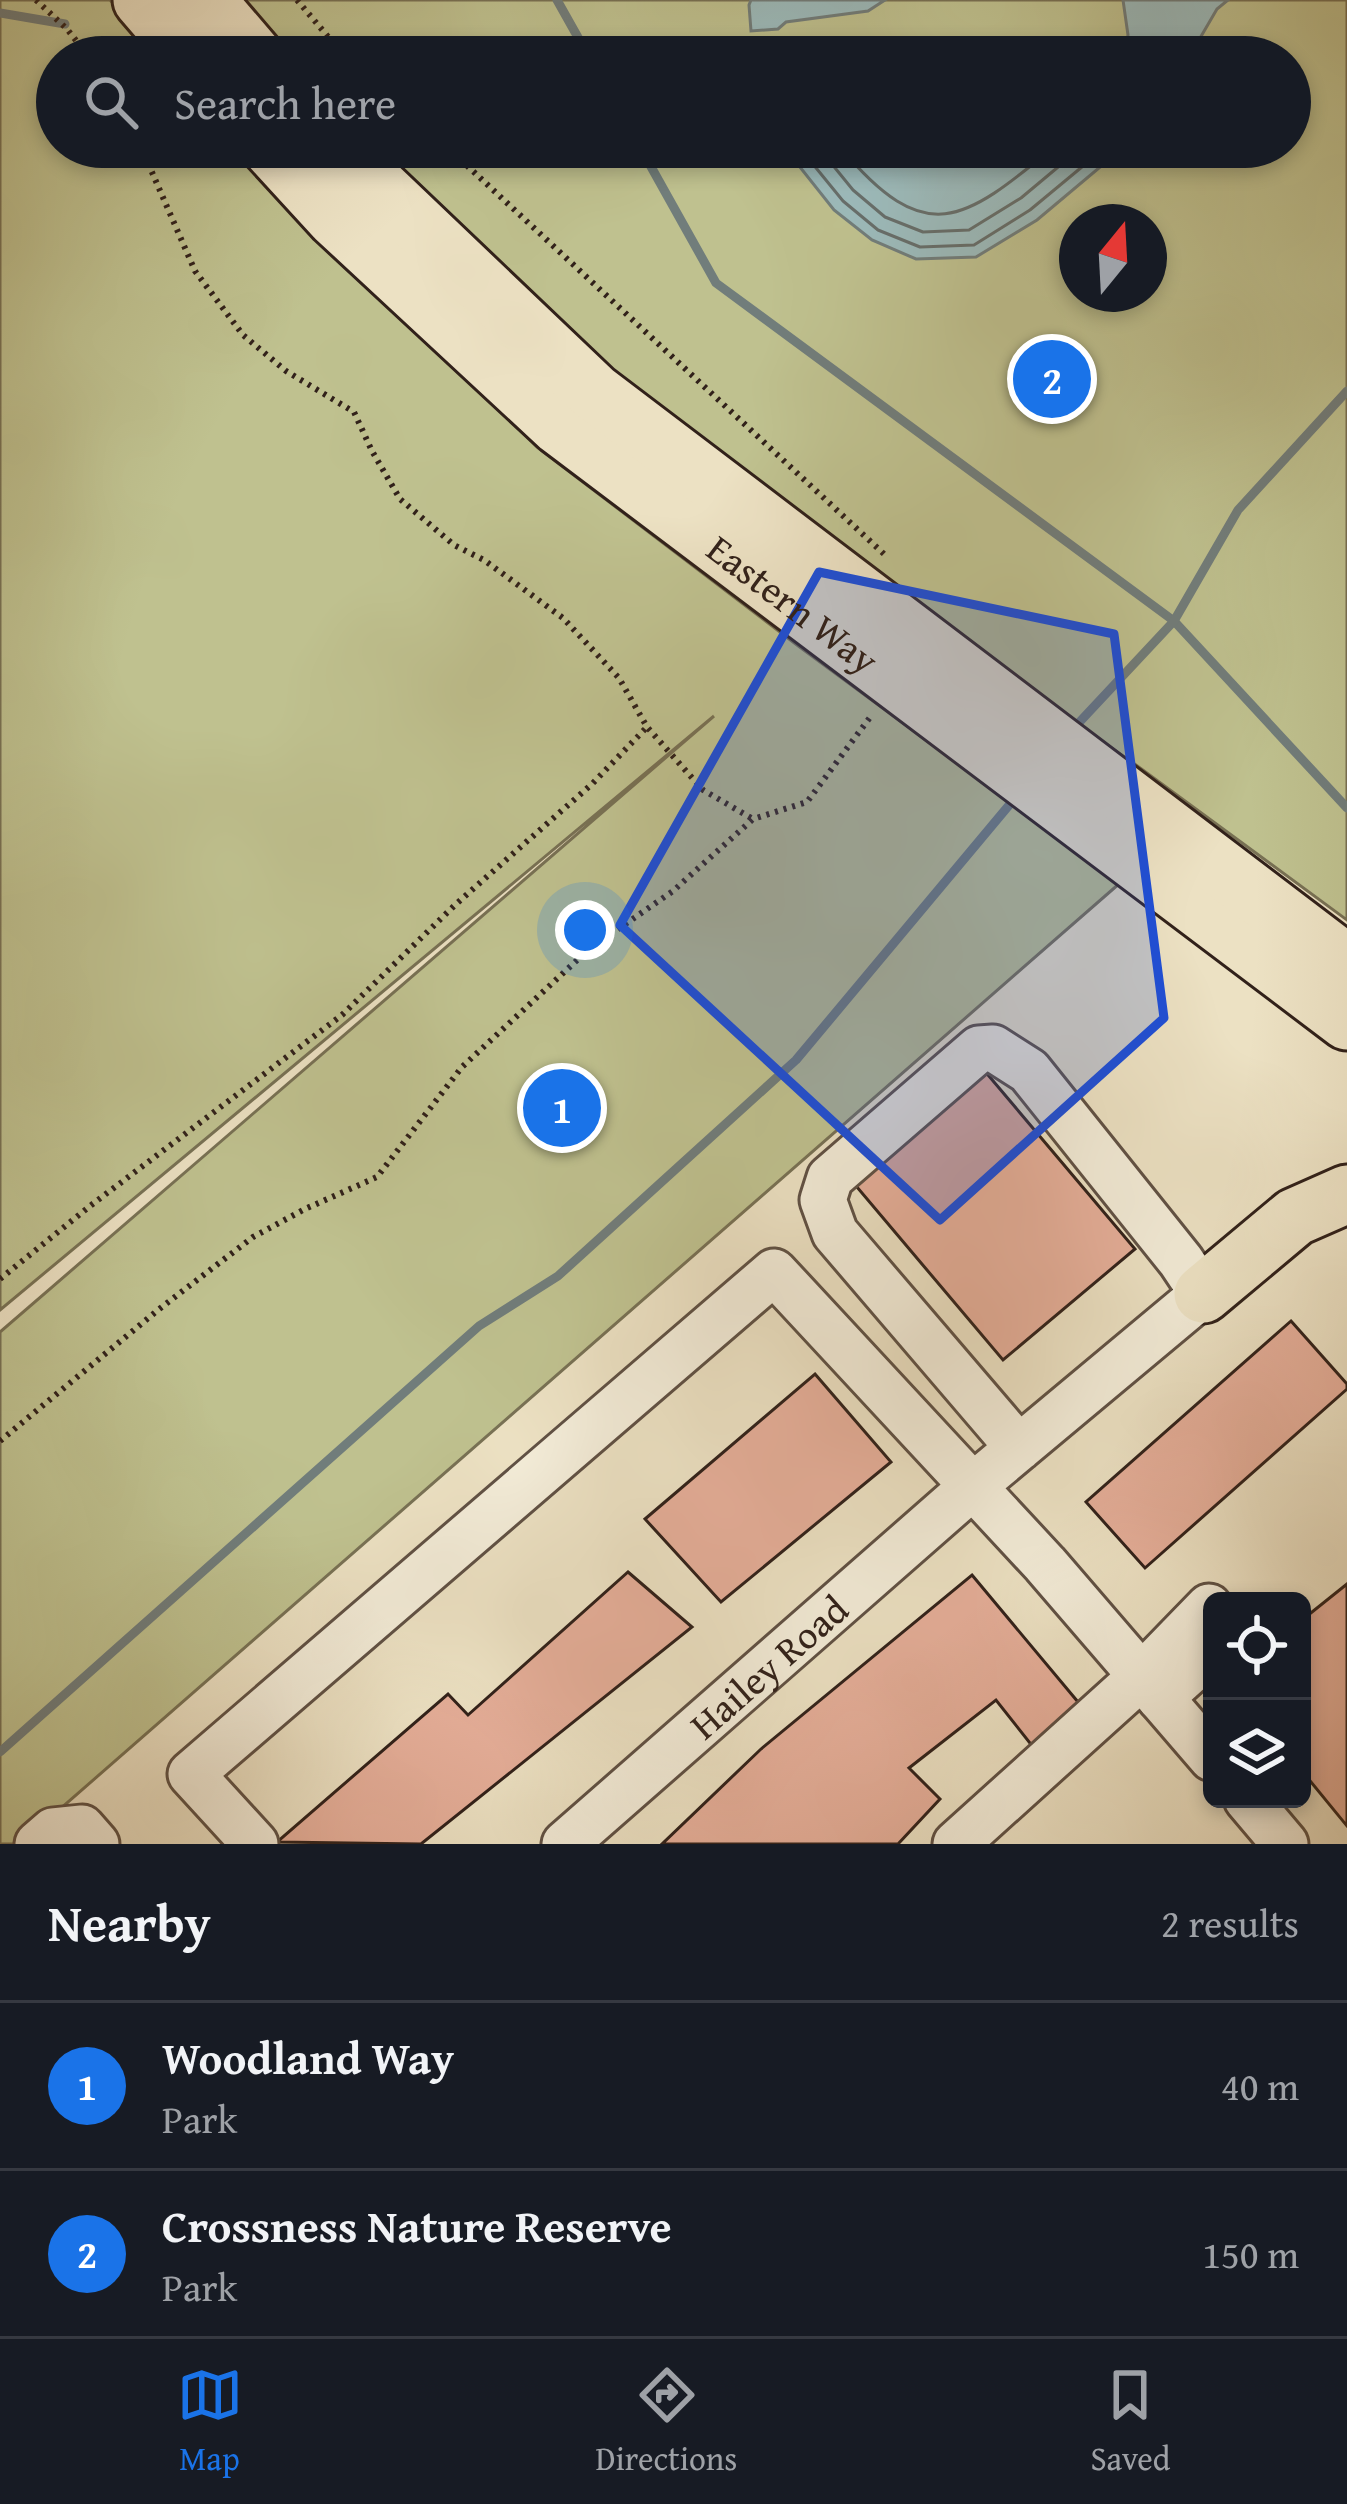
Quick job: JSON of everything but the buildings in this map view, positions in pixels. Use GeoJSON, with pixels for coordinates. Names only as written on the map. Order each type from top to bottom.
{"type":"FeatureCollection","features":[{"type":"Feature","properties":{"kind":"main road"},"geometry":{"type":"LineString","coordinates":[[142,0],[173,36]]}},
{"type":"Feature","properties":{"kind":"main road"},"geometry":{"type":"LineString","coordinates":[[206,0],[237,36]]}},
{"type":"Feature","properties":{"kind":"main road","name":"Eastern Way"},"geometry":{"type":"LineString","coordinates":[[289,168],[335,218],[559,426],[1006,734],[1087,795],[1347,964]]}},
{"type":"Feature","properties":{"kind":"main road","name":"Eastern Way"},"geometry":{"type":"LineString","coordinates":[[359,168],[594,392],[1006,734]]}},
{"type":"Feature","properties":{"kind":"main road","name":"Eastern Way"},"geometry":{"type":"LineString","coordinates":[[1087,795],[1347,1022]]}},
{"type":"Feature","properties":{"kind":"main road"},"geometry":{"type":"LineString","coordinates":[[1203,1294],[1295,1216],[1347,1194]]}},
{"type":"Feature","properties":{"kind":"street"},"geometry":{"type":"LineString","coordinates":[[1019,1448],[835,1233],[823,1201],[830,1178],[979,1049],[993,1048],[1029,1071],[1203,1294]]}},
{"type":"Feature","properties":{"kind":"street"},"geometry":{"type":"LineString","coordinates":[[255,1844],[190,1774],[774,1272],[1045,1564],[1203,1748]]}},
{"type":"Feature","properties":{"kind":"street","name":"Hailey Road"},"geometry":{"type":"LineString","coordinates":[[565,1844],[972,1487],[1203,1294]]}},
{"type":"Feature","properties":{"kind":"street"},"geometry":{"type":"LineString","coordinates":[[956,1844],[1151,1687],[1203,1636]]}},
{"type":"Feature","properties":{"kind":"street"},"geometry":{"type":"LineString","coordinates":[[1255,1808],[1285,1844]]}},
{"type":"Feature","properties":{"kind":"street"},"geometry":{"type":"LineString","coordinates":[[38,1844],[53,1832],[82,1828],[96,1844]]}},
{"type":"Feature","properties":{"kind":"path"},"geometry":{"type":"LineString","coordinates":[[35,0],[72,36]]}},
{"type":"Feature","properties":{"kind":"path"},"geometry":{"type":"LineString","coordinates":[[297,0],[327,36]]}},
{"type":"Feature","properties":{"kind":"path"},"geometry":{"type":"LineString","coordinates":[[150,168],[195,271],[243,335],[286,371],[354,412],[400,499],[454,545],[484,560],[563,618],[619,678],[647,727],[704,790],[753,818]]}},
{"type":"Feature","properties":{"kind":"path"},"geometry":{"type":"LineString","coordinates":[[470,168],[892,562]]}},
{"type":"Feature","properties":{"kind":"path"},"geometry":{"type":"LineString","coordinates":[[0,1441],[253,1237],[377,1177],[461,1067],[588,950],[673,891],[753,818],[807,802],[874,713]]}},
{"type":"Feature","properties":{"kind":"path"},"geometry":{"type":"LineString","coordinates":[[0,1279],[342,1015],[592,784],[647,727]]}},
{"type":"Feature","properties":{"kind":"highlighted area"},"geometry":{"type":"Polygon","coordinates":[[[819,572],[1114,634],[1164,1018],[940,1220],[620,925],[819,572]]]}},
{"type":"Feature","properties":{"kind":"green space"},"geometry":{"type":"Polygon","coordinates":[[[0,0],[110,0],[142,36],[36,36],[36,168],[259,168],[312,228],[537,447],[1120,883],[20,1844],[0,1844],[0,1332],[714,716],[0,1310],[0,0]]]}},
{"type":"Feature","properties":{"kind":"green space"},"geometry":{"type":"Polygon","coordinates":[[[238,0],[1347,0],[1347,920],[993,666],[593,362],[391,168],[1311,168],[1311,36],[268,36],[238,0]]]}},
{"type":"Feature","properties":{"kind":"water"},"geometry":{"type":"Polygon","coordinates":[[[751,0],[885,0],[868,11],[751,31],[751,0]]]}},
{"type":"Feature","properties":{"kind":"water"},"geometry":{"type":"Polygon","coordinates":[[[1123,0],[1228,0],[1201,36],[1128,35],[1123,0]]]}},
{"type":"Feature","properties":{"kind":"water"},"geometry":{"type":"Polygon","coordinates":[[[801,168],[1099,168],[1037,220],[976,257],[916,259],[872,240],[834,210],[801,168]]]}},
{"type":"Feature","properties":{"kind":"waterway"},"geometry":{"type":"LineString","coordinates":[[557,0],[577,36]]}},
{"type":"Feature","properties":{"kind":"waterway"},"geometry":{"type":"LineString","coordinates":[[0,13],[65,24]]}},
{"type":"Feature","properties":{"kind":"waterway"},"geometry":{"type":"LineString","coordinates":[[652,168],[716,283],[1174,621],[1347,808]]}},
{"type":"Feature","properties":{"kind":"waterway"},"geometry":{"type":"LineString","coordinates":[[1073,729],[1174,621],[1238,510],[1347,391]]}},
{"type":"Feature","properties":{"kind":"waterway"},"geometry":{"type":"LineString","coordinates":[[0,1752],[479,1326],[558,1276],[796,1060],[1016,797]]}},
{"type":"Feature","properties":{"kind":"place","name":"Crossness Nature Reserve"},"geometry":{"type":"Point","coordinates":[1052,379]}},
{"type":"Feature","properties":{"kind":"place","name":"Woodland Way"},"geometry":{"type":"Point","coordinates":[562,1108]}}]}
